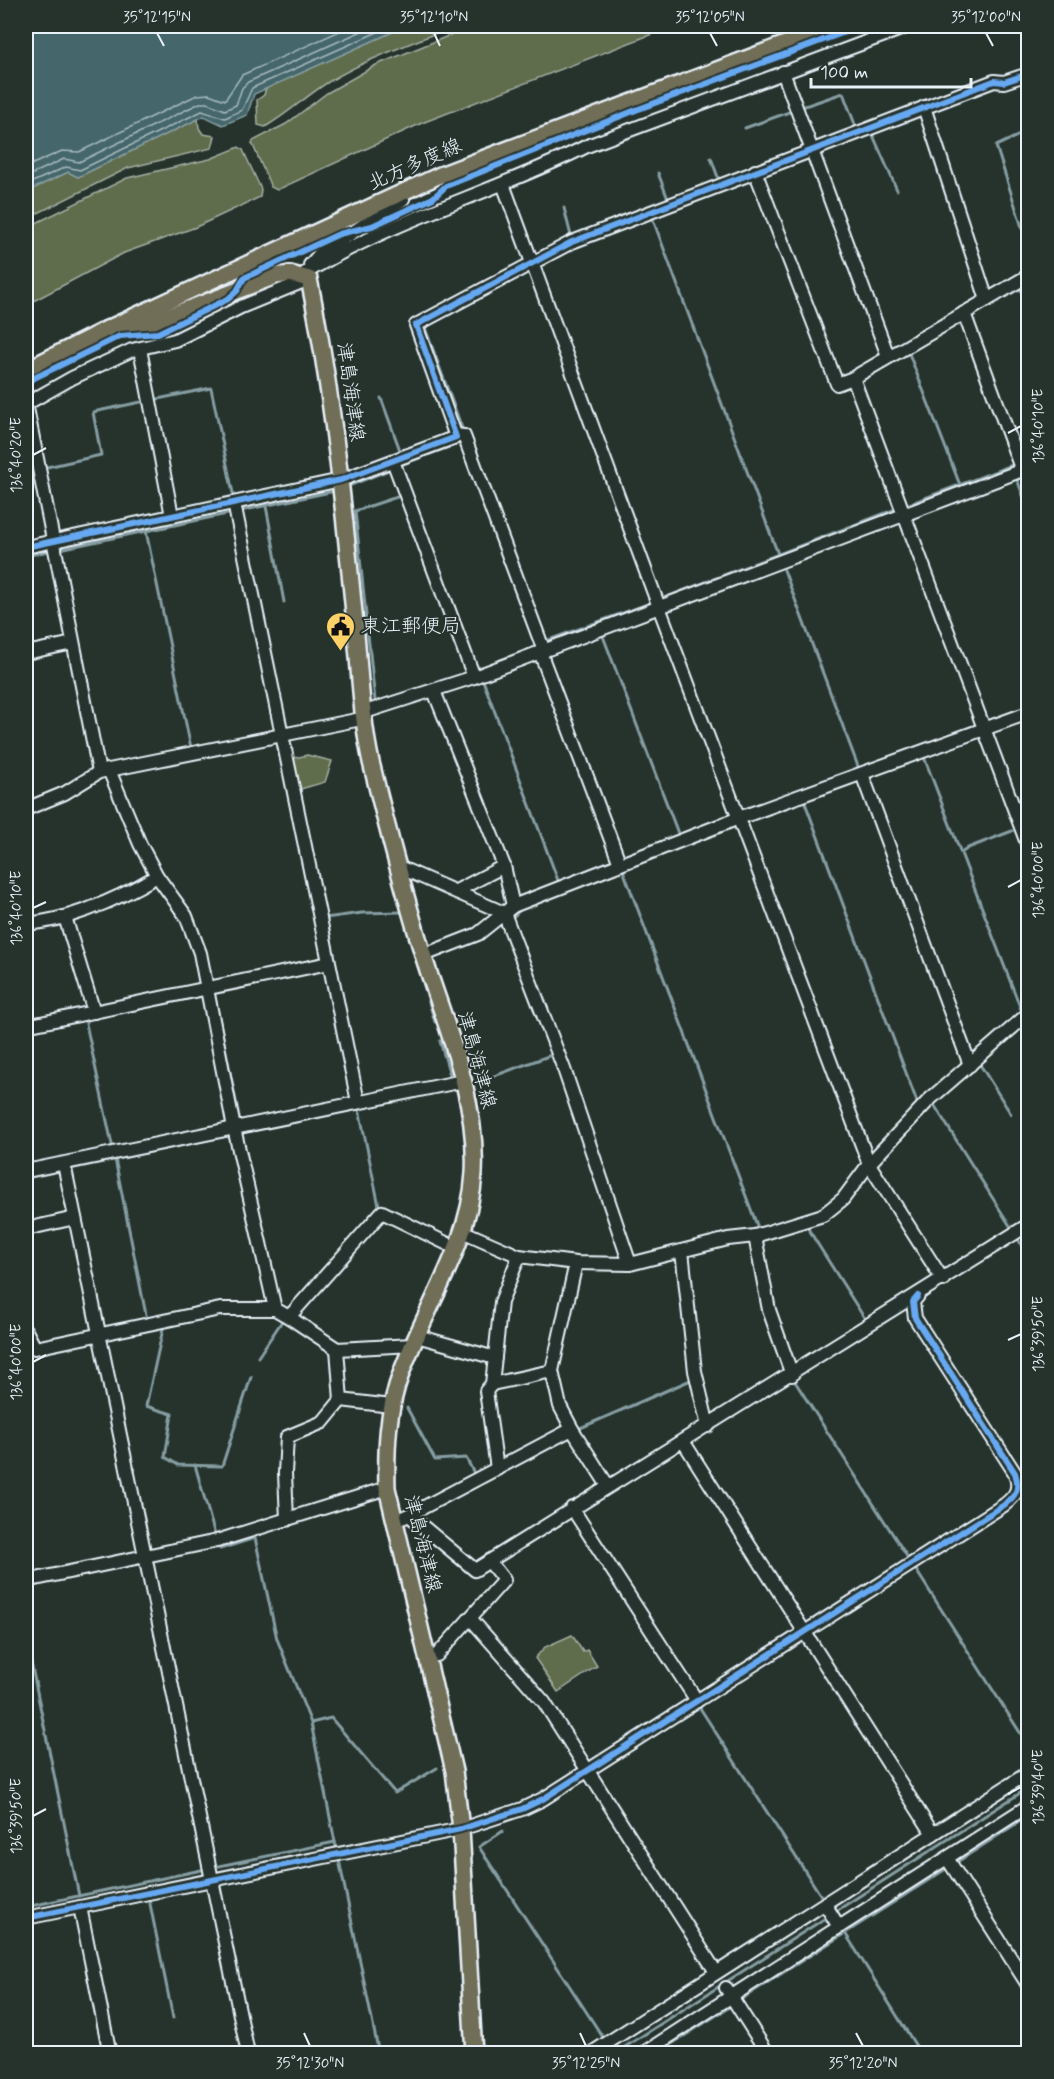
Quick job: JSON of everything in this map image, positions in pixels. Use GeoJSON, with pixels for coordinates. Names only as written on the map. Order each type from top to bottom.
{"type":"FeatureCollection","features":[{"type":"Feature","properties":{"kind":"main road","name":"北方多度線"},"geometry":{"type":"LineString","coordinates":[[26,370],[107,329],[440,175],[833,26]]}},
{"type":"Feature","properties":{"kind":"main road"},"geometry":{"type":"LineString","coordinates":[[107,329],[148,324],[276,276],[306,277]]}},
{"type":"Feature","properties":{"kind":"main road","name":"津島海津線"},"geometry":{"type":"LineString","coordinates":[[306,277],[332,401],[370,759],[424,955],[464,1081],[471,1116],[474,1173],[462,1231],[415,1340],[391,1406],[386,1450],[387,1488],[402,1518],[454,1771],[461,1828],[474,2054]]}},
{"type":"Feature","properties":{"kind":"street"},"geometry":{"type":"LineString","coordinates":[[275,1309],[234,1128],[200,953],[186,916],[157,876],[104,771],[73,643],[26,403],[72,378],[140,349],[175,340],[306,277],[373,238],[587,146],[909,26]]}},
{"type":"Feature","properties":{"kind":"street"},"geometry":{"type":"LineString","coordinates":[[783,72],[888,356]]}},
{"type":"Feature","properties":{"kind":"street"},"geometry":{"type":"LineString","coordinates":[[455,435],[417,325],[530,261],[572,242],[924,106],[994,81],[1004,82],[1029,74]]}},
{"type":"Feature","properties":{"kind":"street"},"geometry":{"type":"LineString","coordinates":[[924,106],[987,300]]}},
{"type":"Feature","properties":{"kind":"street"},"geometry":{"type":"LineString","coordinates":[[755,171],[837,384],[853,378],[1029,276]]}},
{"type":"Feature","properties":{"kind":"street"},"geometry":{"type":"LineString","coordinates":[[306,277],[320,254],[369,219],[440,175]]}},
{"type":"Feature","properties":{"kind":"street"},"geometry":{"type":"LineString","coordinates":[[503,184],[659,607],[869,1164],[943,1280]]}},
{"type":"Feature","properties":{"kind":"street"},"geometry":{"type":"LineString","coordinates":[[26,809],[65,793],[104,771],[282,735],[365,715],[474,677],[903,516],[1022,466],[964,313]]}},
{"type":"Feature","properties":{"kind":"street"},"geometry":{"type":"LineString","coordinates":[[140,349],[172,516]]}},
{"type":"Feature","properties":{"kind":"street"},"geometry":{"type":"LineString","coordinates":[[853,378],[1029,846]]}},
{"type":"Feature","properties":{"kind":"street"},"geometry":{"type":"LineString","coordinates":[[26,547],[341,480],[456,437],[455,435]]}},
{"type":"Feature","properties":{"kind":"street"},"geometry":{"type":"LineString","coordinates":[[455,435],[464,436],[620,864]]}},
{"type":"Feature","properties":{"kind":"street"},"geometry":{"type":"LineString","coordinates":[[393,461],[474,677]]}},
{"type":"Feature","properties":{"kind":"street"},"geometry":{"type":"LineString","coordinates":[[234,503],[358,1102]]}},
{"type":"Feature","properties":{"kind":"street"},"geometry":{"type":"LineString","coordinates":[[26,652],[73,643]]}},
{"type":"Feature","properties":{"kind":"street"},"geometry":{"type":"LineString","coordinates":[[434,691],[504,866],[509,909],[630,1264]]}},
{"type":"Feature","properties":{"kind":"street"},"geometry":{"type":"LineString","coordinates":[[424,955],[478,934],[509,909],[620,864],[1029,713]]}},
{"type":"Feature","properties":{"kind":"street"},"geometry":{"type":"LineString","coordinates":[[862,774],[970,1065]]}},
{"type":"Feature","properties":{"kind":"street"},"geometry":{"type":"LineString","coordinates":[[456,891],[504,866]]}},
{"type":"Feature","properties":{"kind":"street"},"geometry":{"type":"LineString","coordinates":[[399,867],[456,891],[509,909]]}},
{"type":"Feature","properties":{"kind":"street"},"geometry":{"type":"LineString","coordinates":[[26,924],[65,918],[131,891],[157,876]]}},
{"type":"Feature","properties":{"kind":"street"},"geometry":{"type":"LineString","coordinates":[[65,918],[94,1012]]}},
{"type":"Feature","properties":{"kind":"street"},"geometry":{"type":"LineString","coordinates":[[26,1026],[329,963]]}},
{"type":"Feature","properties":{"kind":"street"},"geometry":{"type":"LineString","coordinates":[[462,1231],[519,1256],[576,1263],[630,1264],[728,1239],[755,1236],[823,1215],[843,1199],[869,1164],[929,1100],[1028,1017]]}},
{"type":"Feature","properties":{"kind":"street"},"geometry":{"type":"LineString","coordinates":[[26,1172],[464,1081]]}},
{"type":"Feature","properties":{"kind":"street"},"geometry":{"type":"LineString","coordinates":[[64,1164],[248,2054]]}},
{"type":"Feature","properties":{"kind":"street"},"geometry":{"type":"LineString","coordinates":[[289,1317],[382,1212],[456,1248]]}},
{"type":"Feature","properties":{"kind":"street"},"geometry":{"type":"LineString","coordinates":[[26,1229],[75,1218]]}},
{"type":"Feature","properties":{"kind":"street"},"geometry":{"type":"LineString","coordinates":[[572,1429],[402,1518],[475,1570],[572,1508],[792,1375],[1029,1225]]}},
{"type":"Feature","properties":{"kind":"street"},"geometry":{"type":"LineString","coordinates":[[755,1236],[769,1310],[792,1375]]}},
{"type":"Feature","properties":{"kind":"street"},"geometry":{"type":"LineString","coordinates":[[682,1251],[695,1371],[708,1426]]}},
{"type":"Feature","properties":{"kind":"street"},"geometry":{"type":"LineString","coordinates":[[496,1468],[486,1391],[492,1384],[501,1302],[519,1256]]}},
{"type":"Feature","properties":{"kind":"street"},"geometry":{"type":"LineString","coordinates":[[576,1263],[552,1371],[560,1406],[608,1486]]}},
{"type":"Feature","properties":{"kind":"street"},"geometry":{"type":"LineString","coordinates":[[26,1918],[461,1828],[522,1809],[588,1770],[1004,1505],[1023,1490],[1015,1473],[915,1318],[913,1302],[918,1296]]}},
{"type":"Feature","properties":{"kind":"street"},"geometry":{"type":"LineString","coordinates":[[26,1331],[35,1348],[220,1309],[275,1309],[337,1349],[415,1340],[495,1358]]}},
{"type":"Feature","properties":{"kind":"street"},"geometry":{"type":"LineString","coordinates":[[286,1520],[287,1437],[323,1422],[341,1400],[337,1349]]}},
{"type":"Feature","properties":{"kind":"street"},"geometry":{"type":"LineString","coordinates":[[492,1384],[552,1371]]}},
{"type":"Feature","properties":{"kind":"street"},"geometry":{"type":"LineString","coordinates":[[341,1400],[391,1406]]}},
{"type":"Feature","properties":{"kind":"street"},"geometry":{"type":"LineString","coordinates":[[683,1441],[933,1834]]}},
{"type":"Feature","properties":{"kind":"street"},"geometry":{"type":"LineString","coordinates":[[26,1581],[217,1541],[387,1488]]}},
{"type":"Feature","properties":{"kind":"street"},"geometry":{"type":"LineString","coordinates":[[572,1508],[697,1701]]}},
{"type":"Feature","properties":{"kind":"street"},"geometry":{"type":"LineString","coordinates":[[429,1657],[437,1655],[504,1580],[489,1561]]}},
{"type":"Feature","properties":{"kind":"street"},"geometry":{"type":"LineString","coordinates":[[470,1618],[544,1702],[716,1972]]}},
{"type":"Feature","properties":{"kind":"street"},"geometry":{"type":"LineString","coordinates":[[590,2054],[716,1972],[826,1906],[1029,1773]]}},
{"type":"Feature","properties":{"kind":"street"},"geometry":{"type":"LineString","coordinates":[[642,2054],[729,1992],[1029,1806]]}},
{"type":"Feature","properties":{"kind":"street"},"geometry":{"type":"LineString","coordinates":[[947,1858],[1029,1985]]}},
{"type":"Feature","properties":{"kind":"street"},"geometry":{"type":"LineString","coordinates":[[826,1906],[837,1924]]}},
{"type":"Feature","properties":{"kind":"street"},"geometry":{"type":"LineString","coordinates":[[80,1907],[110,2054]]}},
{"type":"Feature","properties":{"kind":"street"},"geometry":{"type":"LineString","coordinates":[[729,1992],[768,2054]]}},
{"type":"Feature","properties":{"kind":"green space"},"geometry":{"type":"Polygon","coordinates":[[[406,26],[454,26],[360,65],[322,86],[265,127],[258,125],[257,100],[264,95],[266,88],[406,26]]]}},
{"type":"Feature","properties":{"kind":"green space"},"geometry":{"type":"Polygon","coordinates":[[[473,26],[673,26],[422,123],[277,190],[271,187],[253,141],[286,124],[327,93],[376,65],[473,26]]]}},
{"type":"Feature","properties":{"kind":"green space"},"geometry":{"type":"Polygon","coordinates":[[[198,119],[199,128],[203,134],[215,136],[212,148],[128,168],[26,219],[26,192],[68,172],[78,177],[198,119]]]}},
{"type":"Feature","properties":{"kind":"green space"},"geometry":{"type":"Polygon","coordinates":[[[239,147],[243,150],[261,189],[260,197],[196,227],[124,253],[26,305],[26,228],[127,178],[210,159],[239,147]]]}},
{"type":"Feature","properties":{"kind":"green space"},"geometry":{"type":"Polygon","coordinates":[[[307,755],[332,761],[325,782],[297,790],[291,759],[307,755]]]}},
{"type":"Feature","properties":{"kind":"green space"},"geometry":{"type":"Polygon","coordinates":[[[572,1635],[583,1652],[587,1650],[597,1666],[558,1692],[535,1658],[545,1647],[572,1635]]]}},
{"type":"Feature","properties":{"kind":"water"},"geometry":{"type":"Polygon","coordinates":[[[26,26],[406,26],[254,94],[247,115],[223,125],[204,116],[78,177],[68,172],[26,192],[26,26]]]}},
{"type":"Feature","properties":{"kind":"waterway"},"geometry":{"type":"LineString","coordinates":[[805,106],[843,93],[856,127]]}},
{"type":"Feature","properties":{"kind":"waterway"},"geometry":{"type":"LineString","coordinates":[[745,128],[792,111]]}},
{"type":"Feature","properties":{"kind":"waterway"},"geometry":{"type":"LineString","coordinates":[[1028,131],[996,146],[1028,246]]}},
{"type":"Feature","properties":{"kind":"waterway"},"geometry":{"type":"LineString","coordinates":[[872,133],[897,190]]}},
{"type":"Feature","properties":{"kind":"waterway"},"geometry":{"type":"LineString","coordinates":[[711,158],[719,180]]}},
{"type":"Feature","properties":{"kind":"waterway"},"geometry":{"type":"LineString","coordinates":[[658,173],[668,199]]}},
{"type":"Feature","properties":{"kind":"waterway"},"geometry":{"type":"LineString","coordinates":[[564,208],[571,236]]}},
{"type":"Feature","properties":{"kind":"waterway"},"geometry":{"type":"LineString","coordinates":[[652,217],[778,554]]}},
{"type":"Feature","properties":{"kind":"waterway"},"geometry":{"type":"LineString","coordinates":[[1028,283],[1020,288],[1028,310]]}},
{"type":"Feature","properties":{"kind":"waterway"},"geometry":{"type":"LineString","coordinates":[[424,325],[463,431]]}},
{"type":"Feature","properties":{"kind":"waterway"},"geometry":{"type":"LineString","coordinates":[[908,351],[960,485]]}},
{"type":"Feature","properties":{"kind":"waterway"},"geometry":{"type":"LineString","coordinates":[[153,400],[211,388],[234,498]]}},
{"type":"Feature","properties":{"kind":"waterway"},"geometry":{"type":"LineString","coordinates":[[381,398],[401,453]]}},
{"type":"Feature","properties":{"kind":"waterway"},"geometry":{"type":"LineString","coordinates":[[43,465],[47,467],[101,455],[93,412],[146,401]]}},
{"type":"Feature","properties":{"kind":"waterway"},"geometry":{"type":"LineString","coordinates":[[403,464],[460,443],[461,445]]}},
{"type":"Feature","properties":{"kind":"waterway"},"geometry":{"type":"LineString","coordinates":[[1021,461],[1028,459]]}},
{"type":"Feature","properties":{"kind":"waterway"},"geometry":{"type":"LineString","coordinates":[[904,506],[1015,464]]}},
{"type":"Feature","properties":{"kind":"waterway"},"geometry":{"type":"LineString","coordinates":[[351,485],[391,469]]}},
{"type":"Feature","properties":{"kind":"waterway"},"geometry":{"type":"LineString","coordinates":[[1017,479],[1028,509]]}},
{"type":"Feature","properties":{"kind":"waterway"},"geometry":{"type":"LineString","coordinates":[[240,511],[335,491]]}},
{"type":"Feature","properties":{"kind":"waterway"},"geometry":{"type":"LineString","coordinates":[[378,703],[375,701],[355,511],[397,497]]}},
{"type":"Feature","properties":{"kind":"waterway"},"geometry":{"type":"LineString","coordinates":[[266,506],[284,602]]}},
{"type":"Feature","properties":{"kind":"waterway"},"geometry":{"type":"LineString","coordinates":[[664,598],[896,509]]}},
{"type":"Feature","properties":{"kind":"waterway"},"geometry":{"type":"LineString","coordinates":[[60,549],[232,513]]}},
{"type":"Feature","properties":{"kind":"waterway"},"geometry":{"type":"LineString","coordinates":[[146,531],[191,748]]}},
{"type":"Feature","properties":{"kind":"waterway"},"geometry":{"type":"LineString","coordinates":[[26,556],[48,551]]}},
{"type":"Feature","properties":{"kind":"waterway"},"geometry":{"type":"LineString","coordinates":[[784,570],[859,769]]}},
{"type":"Feature","properties":{"kind":"waterway"},"geometry":{"type":"LineString","coordinates":[[546,641],[653,602]]}},
{"type":"Feature","properties":{"kind":"waterway"},"geometry":{"type":"LineString","coordinates":[[603,636],[679,836]]}},
{"type":"Feature","properties":{"kind":"waterway"},"geometry":{"type":"LineString","coordinates":[[403,694],[437,683]]}},
{"type":"Feature","properties":{"kind":"waterway"},"geometry":{"type":"LineString","coordinates":[[484,683],[559,883]]}},
{"type":"Feature","properties":{"kind":"waterway"},"geometry":{"type":"LineString","coordinates":[[924,757],[1022,1012]]}},
{"type":"Feature","properties":{"kind":"waterway"},"geometry":{"type":"LineString","coordinates":[[804,800],[917,1102]]}},
{"type":"Feature","properties":{"kind":"waterway"},"geometry":{"type":"LineString","coordinates":[[961,853],[968,848],[1012,831]]}},
{"type":"Feature","properties":{"kind":"waterway"},"geometry":{"type":"LineString","coordinates":[[619,871],[623,870],[758,1228],[772,1225]]}},
{"type":"Feature","properties":{"kind":"waterway"},"geometry":{"type":"LineString","coordinates":[[514,916],[523,907]]}},
{"type":"Feature","properties":{"kind":"waterway"},"geometry":{"type":"LineString","coordinates":[[325,918],[362,913],[402,912]]}},
{"type":"Feature","properties":{"kind":"waterway"},"geometry":{"type":"LineString","coordinates":[[404,919],[435,1022]]}},
{"type":"Feature","properties":{"kind":"waterway"},"geometry":{"type":"LineString","coordinates":[[215,997],[240,1121]]}},
{"type":"Feature","properties":{"kind":"waterway"},"geometry":{"type":"LineString","coordinates":[[85,1019],[113,1149]]}},
{"type":"Feature","properties":{"kind":"waterway"},"geometry":{"type":"LineString","coordinates":[[440,1041],[451,1078]]}},
{"type":"Feature","properties":{"kind":"waterway"},"geometry":{"type":"LineString","coordinates":[[475,1083],[554,1054]]}},
{"type":"Feature","properties":{"kind":"waterway"},"geometry":{"type":"LineString","coordinates":[[979,1063],[1011,1114]]}},
{"type":"Feature","properties":{"kind":"waterway"},"geometry":{"type":"LineString","coordinates":[[241,1133],[433,1093]]}},
{"type":"Feature","properties":{"kind":"waterway"},"geometry":{"type":"LineString","coordinates":[[933,1103],[1012,1229]]}},
{"type":"Feature","properties":{"kind":"waterway"},"geometry":{"type":"LineString","coordinates":[[359,1109],[379,1206],[371,1215]]}},
{"type":"Feature","properties":{"kind":"waterway"},"geometry":{"type":"LineString","coordinates":[[70,1169],[232,1135]]}},
{"type":"Feature","properties":{"kind":"waterway"},"geometry":{"type":"LineString","coordinates":[[115,1159],[147,1320]]}},
{"type":"Feature","properties":{"kind":"waterway"},"geometry":{"type":"LineString","coordinates":[[26,1178],[60,1171]]}},
{"type":"Feature","properties":{"kind":"waterway"},"geometry":{"type":"LineString","coordinates":[[807,1227],[865,1319],[852,1328]]}},
{"type":"Feature","properties":{"kind":"waterway"},"geometry":{"type":"LineString","coordinates":[[1018,1239],[1028,1256]]}},
{"type":"Feature","properties":{"kind":"waterway"},"geometry":{"type":"LineString","coordinates":[[26,1271],[31,1288],[26,1296]]}},
{"type":"Feature","properties":{"kind":"waterway"},"geometry":{"type":"LineString","coordinates":[[26,1306],[29,1323],[26,1326]]}},
{"type":"Feature","properties":{"kind":"waterway"},"geometry":{"type":"LineString","coordinates":[[258,1357],[282,1321]]}},
{"type":"Feature","properties":{"kind":"waterway"},"geometry":{"type":"LineString","coordinates":[[163,1329],[146,1406],[172,1414],[165,1457],[178,1465],[222,1466],[251,1377]]}},
{"type":"Feature","properties":{"kind":"waterway"},"geometry":{"type":"LineString","coordinates":[[578,1429],[693,1379]]}},
{"type":"Feature","properties":{"kind":"waterway"},"geometry":{"type":"LineString","coordinates":[[794,1380],[908,1558]]}},
{"type":"Feature","properties":{"kind":"waterway"},"geometry":{"type":"LineString","coordinates":[[407,1408],[435,1460],[466,1458],[475,1475]]}},
{"type":"Feature","properties":{"kind":"waterway"},"geometry":{"type":"LineString","coordinates":[[195,1465],[215,1535]]}},
{"type":"Feature","properties":{"kind":"waterway"},"geometry":{"type":"LineString","coordinates":[[218,1546],[220,1549],[255,1538],[277,1639],[311,1723],[336,1847]]}},
{"type":"Feature","properties":{"kind":"waterway"},"geometry":{"type":"LineString","coordinates":[[916,1570],[1028,1745]]}},
{"type":"Feature","properties":{"kind":"waterway"},"geometry":{"type":"LineString","coordinates":[[26,1638],[79,1896]]}},
{"type":"Feature","properties":{"kind":"waterway"},"geometry":{"type":"LineString","coordinates":[[700,1708],[823,1899]]}},
{"type":"Feature","properties":{"kind":"waterway"},"geometry":{"type":"LineString","coordinates":[[311,1723],[331,1718],[395,1793],[437,1768]]}},
{"type":"Feature","properties":{"kind":"waterway"},"geometry":{"type":"LineString","coordinates":[[833,1913],[1028,1788]]}},
{"type":"Feature","properties":{"kind":"waterway"},"geometry":{"type":"LineString","coordinates":[[957,1862],[1028,1816]]}},
{"type":"Feature","properties":{"kind":"waterway"},"geometry":{"type":"LineString","coordinates":[[503,1831],[479,1847],[604,2039]]}},
{"type":"Feature","properties":{"kind":"waterway"},"geometry":{"type":"LineString","coordinates":[[214,1867],[335,1842]]}},
{"type":"Feature","properties":{"kind":"waterway"},"geometry":{"type":"LineString","coordinates":[[339,1860],[379,2054]]}},
{"type":"Feature","properties":{"kind":"waterway"},"geometry":{"type":"LineString","coordinates":[[740,2000],[949,1867]]}},
{"type":"Feature","properties":{"kind":"waterway"},"geometry":{"type":"LineString","coordinates":[[26,1907],[206,1869]]}},
{"type":"Feature","properties":{"kind":"waterway"},"geometry":{"type":"LineString","coordinates":[[149,1899],[173,2018]]}},
{"type":"Feature","properties":{"kind":"waterway"},"geometry":{"type":"LineString","coordinates":[[614,2054],[827,1917]]}},
{"type":"Feature","properties":{"kind":"waterway"},"geometry":{"type":"LineString","coordinates":[[845,1933],[921,2054]]}},
{"type":"Feature","properties":{"kind":"waterway"},"geometry":{"type":"LineString","coordinates":[[656,2054],[731,2006]]}},
{"type":"Feature","properties":{"kind":"cycle path"},"geometry":{"type":"LineString","coordinates":[[26,382],[120,336],[158,333],[228,299],[237,291],[244,278],[339,234],[372,226],[433,198],[446,186],[636,110],[861,26]]}},
{"type":"Feature","properties":{"kind":"cycle path"},"geometry":{"type":"LineString","coordinates":[[26,547],[341,480],[456,437],[416,325],[572,242],[994,81],[1004,82],[1028,74]]}},
{"type":"Feature","properties":{"kind":"cycle path"},"geometry":{"type":"LineString","coordinates":[[26,1918],[461,1829],[522,1809],[543,1799],[1004,1505],[1016,1491],[1015,1473],[915,1318],[913,1302],[918,1296]]}},
{"type":"Feature","properties":{"kind":"place","name":"東江郵便局"},"geometry":{"type":"Point","coordinates":[340,652]}}]}
